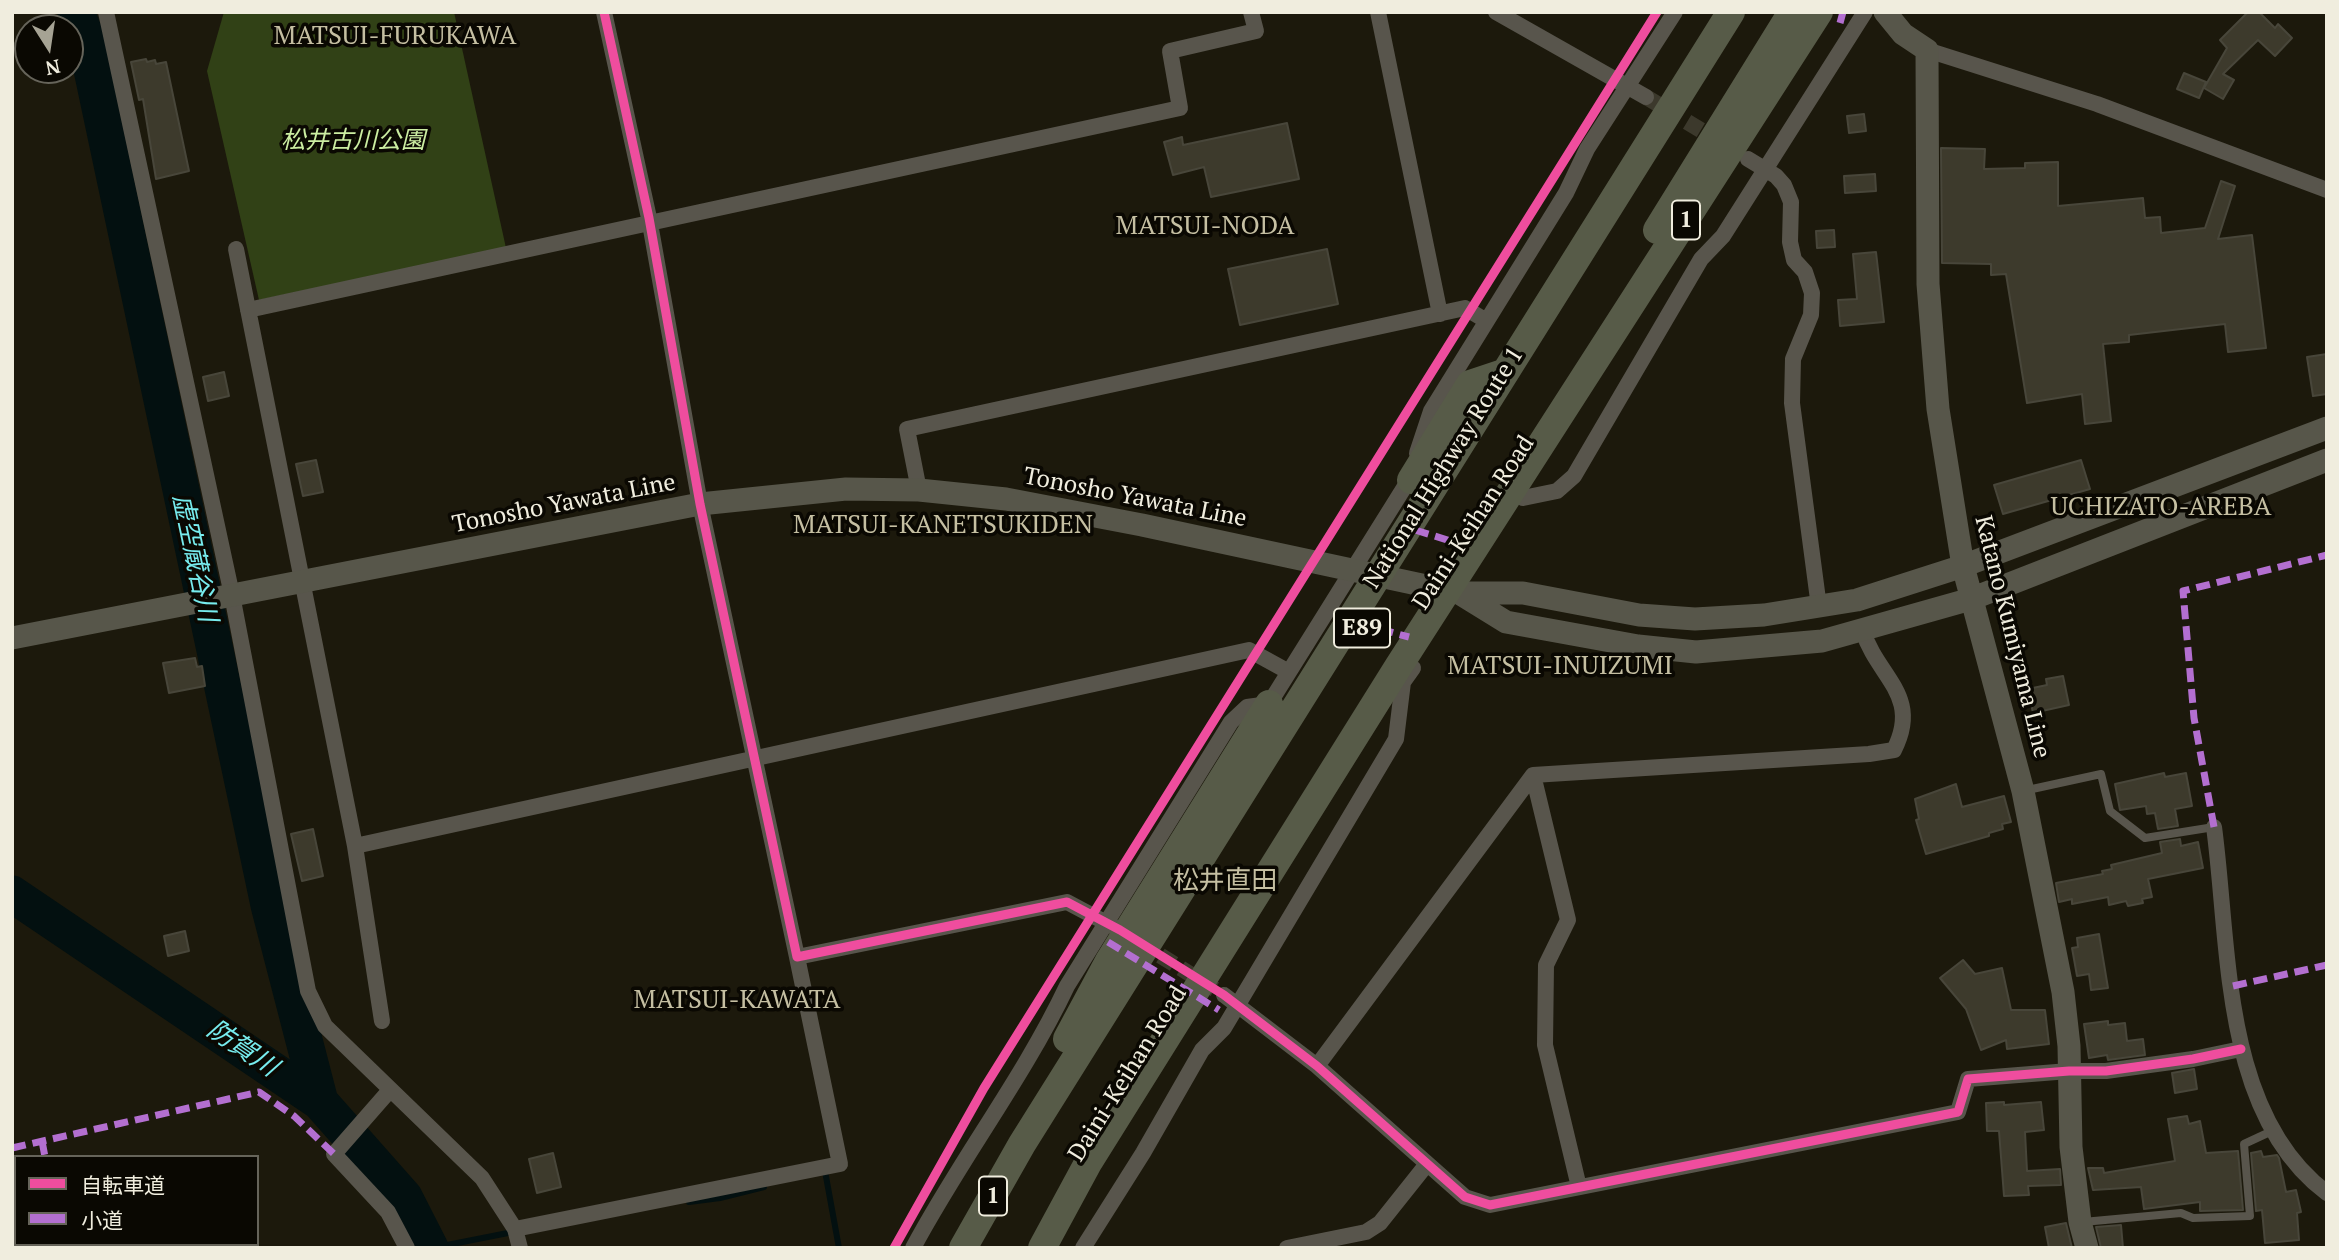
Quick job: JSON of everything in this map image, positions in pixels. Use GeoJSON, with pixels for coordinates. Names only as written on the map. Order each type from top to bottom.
{"type":"FeatureCollection","features":[{"type":"Feature","properties":{"kind":"highway","name":"1"},"geometry":{"type":"LineString","coordinates":[[1042,1248],[1069,1199],[1320,791],[1815,13]]}},
{"type":"Feature","properties":{"kind":"highway","name":"Daini-Keihan Road"},"geometry":{"type":"LineString","coordinates":[[1024,1248],[1084,1143],[1306,785],[1540,421],[1815,13]]}},
{"type":"Feature","properties":{"kind":"highway","name":"Daini-Keihan Road"},"geometry":{"type":"LineString","coordinates":[[982,1248],[1052,1122],[1740,16]]}},
{"type":"Feature","properties":{"kind":"highway","name":"National Highway Route 1"},"geometry":{"type":"LineString","coordinates":[[963,1248],[1022,1144],[1498,381],[1740,16]]}},
{"type":"Feature","properties":{"kind":"highway"},"geometry":{"type":"LineString","coordinates":[[1410,480],[1470,384],[1498,381]]}},
{"type":"Feature","properties":{"kind":"highway"},"geometry":{"type":"LineString","coordinates":[[1069,1199],[1139,1111],[1403,682]]}},
{"type":"Feature","properties":{"kind":"highway"},"geometry":{"type":"LineString","coordinates":[[1022,1144],[1032,1107],[1109,961],[1269,704]]}},
{"type":"Feature","properties":{"kind":"main road"},"geometry":{"type":"LineString","coordinates":[[1885,12],[1903,34],[1927,50]]}},
{"type":"Feature","properties":{"kind":"main road","name":"Katano Kumiyama Line"},"geometry":{"type":"LineString","coordinates":[[1927,50],[1928,284],[1938,409],[1963,566],[2023,791],[2063,992],[2071,1147],[2080,1222],[2087,1248]]}},
{"type":"Feature","properties":{"kind":"main road","name":"Tonosho Yawata Line"},"geometry":{"type":"LineString","coordinates":[[12,638],[700,504],[846,489],[919,490],[1006,499],[1459,593],[1523,593],[1639,615],[1695,619],[1764,615],[1857,600],[1963,566],[2327,428]]}},
{"type":"Feature","properties":{"kind":"main road","name":"Tonosho Yawata Line"},"geometry":{"type":"LineString","coordinates":[[1459,593],[1506,622],[1638,646],[1696,652],[1777,647],[1863,631],[1971,599],[2327,460]]}},
{"type":"Feature","properties":{"kind":"street"},"geometry":{"type":"LineString","coordinates":[[106,12],[308,991],[325,1026],[482,1178],[515,1229],[520,1248]]}},
{"type":"Feature","properties":{"kind":"street"},"geometry":{"type":"LineString","coordinates":[[515,1229],[840,1164],[700,504],[650,224],[604,12]]}},
{"type":"Feature","properties":{"kind":"street"},"geometry":{"type":"LineString","coordinates":[[248,310],[1180,108],[1170,51],[1256,31],[1251,12]]}},
{"type":"Feature","properties":{"kind":"street"},"geometry":{"type":"LineString","coordinates":[[1378,12],[1440,314]]}},
{"type":"Feature","properties":{"kind":"street"},"geometry":{"type":"LineString","coordinates":[[1496,12],[1646,97]]}},
{"type":"Feature","properties":{"kind":"street"},"geometry":{"type":"LineString","coordinates":[[913,1248],[941,1196],[1049,1023],[1068,986],[1113,927],[1231,722],[1247,707],[1269,704],[1410,480],[1431,411],[1566,192],[1587,149],[1675,12]]}},
{"type":"Feature","properties":{"kind":"street"},"geometry":{"type":"LineString","coordinates":[[1523,498],[1556,491],[1574,476],[1701,260],[1723,236],[1865,12]]}},
{"type":"Feature","properties":{"kind":"street"},"geometry":{"type":"LineString","coordinates":[[1083,1248],[1143,1153],[1202,1050],[1224,1028],[1231,1000],[1396,739],[1403,682],[1805,58],[1815,13]]}},
{"type":"Feature","properties":{"kind":"street"},"geometry":{"type":"LineString","coordinates":[[1927,50],[2097,104],[2327,190]]}},
{"type":"Feature","properties":{"kind":"street"},"geometry":{"type":"LineString","coordinates":[[1748,159],[1784,185],[1791,202],[1790,242],[1794,260],[1805,272],[1812,293],[1811,314],[1793,359],[1792,403],[1819,607]]}},
{"type":"Feature","properties":{"kind":"street"},"geometry":{"type":"LineString","coordinates":[[236,249],[355,846],[382,1021]]}},
{"type":"Feature","properties":{"kind":"street"},"geometry":{"type":"LineString","coordinates":[[919,490],[907,429],[1465,309],[1485,320]]}},
{"type":"Feature","properties":{"kind":"street"},"geometry":{"type":"LineString","coordinates":[[1317,1066],[1533,775],[1869,754],[1894,750],[1901,736],[1903,713],[1894,682],[1869,650],[1863,631]]}},
{"type":"Feature","properties":{"kind":"street"},"geometry":{"type":"LineString","coordinates":[[355,846],[1249,650],[1289,671]]}},
{"type":"Feature","properties":{"kind":"street"},"geometry":{"type":"LineString","coordinates":[[1533,775],[1569,920],[1546,965],[1545,1045],[1579,1187]]}},
{"type":"Feature","properties":{"kind":"street"},"geometry":{"type":"LineString","coordinates":[[2214,827],[2241,1049],[2272,1131],[2306,1177],[2327,1193]]}},
{"type":"Feature","properties":{"kind":"street"},"geometry":{"type":"LineString","coordinates":[[797,957],[1067,902],[1113,927]]}},
{"type":"Feature","properties":{"kind":"street"},"geometry":{"type":"LineString","coordinates":[[1231,1000],[1317,1066],[1465,1197],[1490,1205],[1958,1112],[1968,1079],[2069,1071],[2106,1072],[2241,1049]]}},
{"type":"Feature","properties":{"kind":"street"},"geometry":{"type":"LineString","coordinates":[[390,1090],[334,1154],[388,1212],[407,1248]]}},
{"type":"Feature","properties":{"kind":"street"},"geometry":{"type":"LineString","coordinates":[[1287,1248],[1366,1233],[1380,1223],[1427,1164]]}},
{"type":"Feature","properties":{"kind":"lane"},"geometry":{"type":"LineString","coordinates":[[2023,791],[2101,774],[2110,811],[2144,838],[2214,827]]}},
{"type":"Feature","properties":{"kind":"lane"},"geometry":{"type":"LineString","coordinates":[[2080,1222],[2181,1213],[2193,1218],[2250,1216],[2244,1144],[2272,1131]]}},
{"type":"Feature","properties":{"kind":"green space","name":"松井古川公園"},"geometry":{"type":"Polygon","coordinates":[[[224,12],[454,12],[506,248],[259,300],[207,71],[224,12]]]}},
{"type":"Feature","properties":{"kind":"building"},"geometry":{"type":"Polygon","coordinates":[[[2248,12],[2259,12],[2275,28],[2278,24],[2292,38],[2275,56],[2258,40],[2223,74],[2234,80],[2223,99],[2204,88],[2227,48],[2220,40],[2248,12]]]}},
{"type":"Feature","properties":{"kind":"building"},"geometry":{"type":"Polygon","coordinates":[[[146,59],[147,62],[155,60],[156,64],[166,62],[189,171],[156,179],[143,99],[139,100],[131,62],[146,59]]]}},
{"type":"Feature","properties":{"kind":"building"},"geometry":{"type":"Polygon","coordinates":[[[2184,73],[2206,82],[2199,98],[2177,89],[2184,73]]]}},
{"type":"Feature","properties":{"kind":"building"},"geometry":{"type":"Polygon","coordinates":[[[1864,114],[1866,131],[1849,133],[1847,116],[1864,114]]]}},
{"type":"Feature","properties":{"kind":"building"},"geometry":{"type":"Polygon","coordinates":[[[1287,123],[1299,179],[1211,197],[1204,167],[1173,175],[1164,142],[1182,137],[1183,145],[1287,123]]]}},
{"type":"Feature","properties":{"kind":"building"},"geometry":{"type":"Polygon","coordinates":[[[1941,148],[1985,149],[1984,169],[2025,168],[2025,163],[2058,162],[2058,206],[2143,198],[2145,218],[2160,217],[2161,233],[2205,228],[2221,181],[2235,186],[2218,239],[2252,235],[2266,348],[2228,352],[2225,324],[2129,335],[2129,342],[2103,344],[2111,421],[2085,424],[2082,394],[2027,403],[2006,274],[1991,275],[1991,264],[1942,263],[1941,148]]]}},
{"type":"Feature","properties":{"kind":"building"},"geometry":{"type":"Polygon","coordinates":[[[1875,174],[1876,191],[1845,193],[1844,176],[1875,174]]]}},
{"type":"Feature","properties":{"kind":"building"},"geometry":{"type":"Polygon","coordinates":[[[1834,230],[1835,247],[1817,248],[1816,231],[1834,230]]]}},
{"type":"Feature","properties":{"kind":"building"},"geometry":{"type":"Polygon","coordinates":[[[1327,249],[1338,304],[1240,325],[1228,269],[1327,249]]]}},
{"type":"Feature","properties":{"kind":"building"},"geometry":{"type":"Polygon","coordinates":[[[1876,252],[1884,322],[1840,326],[1838,300],[1857,299],[1853,254],[1876,252]]]}},
{"type":"Feature","properties":{"kind":"building"},"geometry":{"type":"Polygon","coordinates":[[[2327,354],[2327,394],[2313,396],[2307,357],[2327,354]]]}},
{"type":"Feature","properties":{"kind":"building"},"geometry":{"type":"Polygon","coordinates":[[[224,372],[229,396],[208,401],[203,377],[224,372]]]}},
{"type":"Feature","properties":{"kind":"building"},"geometry":{"type":"Polygon","coordinates":[[[316,460],[323,492],[303,496],[296,464],[316,460]]]}},
{"type":"Feature","properties":{"kind":"building"},"geometry":{"type":"Polygon","coordinates":[[[2081,460],[2090,489],[2003,514],[1994,485],[2081,460]]]}},
{"type":"Feature","properties":{"kind":"building"},"geometry":{"type":"Polygon","coordinates":[[[195,658],[197,667],[202,666],[205,686],[169,693],[163,663],[195,658]]]}},
{"type":"Feature","properties":{"kind":"building"},"geometry":{"type":"Polygon","coordinates":[[[2063,676],[2069,705],[2033,713],[2028,689],[2047,685],[2046,679],[2063,676]]]}},
{"type":"Feature","properties":{"kind":"building"},"geometry":{"type":"Polygon","coordinates":[[[2164,773],[2165,777],[2186,773],[2192,806],[2175,809],[2178,826],[2158,829],[2155,813],[2147,814],[2146,806],[2120,810],[2115,784],[2164,773]]]}},
{"type":"Feature","properties":{"kind":"building"},"geometry":{"type":"Polygon","coordinates":[[[1956,784],[1962,807],[2004,796],[2011,822],[2002,824],[2003,829],[1989,833],[1989,836],[1926,854],[1916,820],[1919,819],[1915,799],[1956,784]]]}},
{"type":"Feature","properties":{"kind":"building"},"geometry":{"type":"Polygon","coordinates":[[[313,829],[323,876],[302,881],[291,834],[313,829]]]}},
{"type":"Feature","properties":{"kind":"building"},"geometry":{"type":"Polygon","coordinates":[[[2180,839],[2181,846],[2198,842],[2203,868],[2148,879],[2152,897],[2142,899],[2143,903],[2128,906],[2126,901],[2109,905],[2108,897],[2072,904],[2072,899],[2059,902],[2056,883],[2103,874],[2102,871],[2112,869],[2111,865],[2162,853],[2160,842],[2180,839]]]}},
{"type":"Feature","properties":{"kind":"building"},"geometry":{"type":"Polygon","coordinates":[[[185,931],[189,951],[168,956],[164,936],[185,931]]]}},
{"type":"Feature","properties":{"kind":"building"},"geometry":{"type":"Polygon","coordinates":[[[2099,934],[2108,988],[2091,990],[2089,974],[2077,976],[2072,948],[2078,947],[2077,938],[2099,934]]]}},
{"type":"Feature","properties":{"kind":"building"},"geometry":{"type":"Polygon","coordinates":[[[1963,960],[1975,974],[2002,968],[2011,1010],[2045,1010],[2049,1044],[2007,1049],[2006,1040],[1981,1050],[1966,1009],[1940,978],[1963,960]]]}},
{"type":"Feature","properties":{"kind":"building"},"geometry":{"type":"Polygon","coordinates":[[[2108,1021],[2108,1025],[2125,1023],[2127,1041],[2143,1039],[2145,1055],[2108,1060],[2107,1055],[2089,1058],[2084,1024],[2108,1021]]]}},
{"type":"Feature","properties":{"kind":"building"},"geometry":{"type":"Polygon","coordinates":[[[2194,1069],[2197,1089],[2175,1093],[2172,1073],[2194,1069]]]}},
{"type":"Feature","properties":{"kind":"building"},"geometry":{"type":"Polygon","coordinates":[[[2004,1102],[2004,1105],[2041,1102],[2044,1130],[2025,1132],[2027,1171],[2060,1169],[2061,1185],[2028,1186],[2029,1195],[2004,1196],[1999,1131],[1987,1131],[1986,1103],[2004,1102]]]}},
{"type":"Feature","properties":{"kind":"building"},"geometry":{"type":"Polygon","coordinates":[[[2187,1116],[2189,1124],[2200,1121],[2206,1153],[2238,1151],[2243,1210],[2200,1211],[2200,1202],[2144,1209],[2141,1187],[2093,1190],[2088,1168],[2103,1168],[2104,1173],[2175,1161],[2168,1119],[2187,1116]]]}},
{"type":"Feature","properties":{"kind":"building"},"geometry":{"type":"Polygon","coordinates":[[[2261,1151],[2263,1157],[2277,1155],[2286,1192],[2296,1190],[2301,1212],[2297,1213],[2299,1240],[2265,1243],[2262,1210],[2256,1211],[2251,1153],[2261,1151]]]}},
{"type":"Feature","properties":{"kind":"building"},"geometry":{"type":"Polygon","coordinates":[[[553,1153],[561,1187],[537,1193],[529,1159],[553,1153]]]}},
{"type":"Feature","properties":{"kind":"building"},"geometry":{"type":"Polygon","coordinates":[[[2066,1223],[2072,1248],[2049,1248],[2045,1227],[2066,1223]]]}},
{"type":"Feature","properties":{"kind":"building"},"geometry":{"type":"Polygon","coordinates":[[[2121,1225],[2123,1248],[2101,1248],[2096,1227],[2121,1225]]]}},
{"type":"Feature","properties":{"kind":"waterway","name":"虚空蔵谷川"},"geometry":{"type":"LineString","coordinates":[[76,12],[84,32],[269,905],[320,1102]]}},
{"type":"Feature","properties":{"kind":"waterway","name":"防賀川"},"geometry":{"type":"LineString","coordinates":[[12,894],[320,1102],[404,1197],[430,1248]]}},
{"type":"Feature","properties":{"kind":"waterway"},"geometry":{"type":"LineString","coordinates":[[822,1172],[825,1171],[839,1248]]}},
{"type":"Feature","properties":{"kind":"waterway"},"geometry":{"type":"LineString","coordinates":[[689,1202],[720,1198],[764,1187]]}},
{"type":"Feature","properties":{"kind":"waterway"},"geometry":{"type":"LineString","coordinates":[[432,1248],[513,1232]]}},
{"type":"Feature","properties":{"kind":"tunnel"},"geometry":{"type":"LineString","coordinates":[[1646,97],[1719,141]]}},
{"type":"Feature","properties":{"kind":"tunnel"},"geometry":{"type":"LineString","coordinates":[[1140,943],[1224,995]]}},
{"type":"Feature","properties":{"kind":"marked path"},"geometry":{"type":"LineString","coordinates":[[1840,23],[1843,12]]}},
{"type":"Feature","properties":{"kind":"marked path"},"geometry":{"type":"LineString","coordinates":[[1415,530],[1467,546]]}},
{"type":"Feature","properties":{"kind":"marked path"},"geometry":{"type":"LineString","coordinates":[[2214,827],[2194,718],[2183,591],[2327,555]]}},
{"type":"Feature","properties":{"kind":"marked path"},"geometry":{"type":"LineString","coordinates":[[1339,618],[1409,637]]}},
{"type":"Feature","properties":{"kind":"marked path"},"geometry":{"type":"LineString","coordinates":[[1108,942],[1219,1010]]}},
{"type":"Feature","properties":{"kind":"marked path"},"geometry":{"type":"LineString","coordinates":[[2233,986],[2327,965]]}},
{"type":"Feature","properties":{"kind":"marked path"},"geometry":{"type":"LineString","coordinates":[[12,1148],[259,1092],[294,1116],[334,1154]]}},
{"type":"Feature","properties":{"kind":"marked path"},"geometry":{"type":"LineString","coordinates":[[42,1141],[45,1155]]}},
{"type":"Feature","properties":{"kind":"cycle path"},"geometry":{"type":"LineString","coordinates":[[604,12],[649,218],[700,504],[797,957],[1067,902],[1120,930],[1224,995],[1317,1066],[1465,1197],[1490,1205],[1958,1112],[1968,1079],[2069,1071],[2106,1071],[2193,1059],[2241,1049]]}},
{"type":"Feature","properties":{"kind":"cycle path"},"geometry":{"type":"LineString","coordinates":[[894,1248],[984,1088],[1657,12]]}},
{"type":"Feature","properties":{"kind":"district","name":"MATSUI-FURUKAWA"},"geometry":{"type":"Point","coordinates":[395,37]}},
{"type":"Feature","properties":{"kind":"district","name":"MATSUI-NODA"},"geometry":{"type":"Point","coordinates":[1205,227]}},
{"type":"Feature","properties":{"kind":"district","name":"UCHIZATO-AREBA"},"geometry":{"type":"Point","coordinates":[2161,508]}},
{"type":"Feature","properties":{"kind":"district","name":"MATSUI-KANETSUKIDEN"},"geometry":{"type":"Point","coordinates":[943,526]}},
{"type":"Feature","properties":{"kind":"district","name":"MATSUI-INUIZUMI"},"geometry":{"type":"Point","coordinates":[1560,667]}},
{"type":"Feature","properties":{"kind":"district","name":"松井直田"},"geometry":{"type":"Point","coordinates":[1225,882]}},
{"type":"Feature","properties":{"kind":"district","name":"MATSUI-KAWATA"},"geometry":{"type":"Point","coordinates":[737,1001]}}]}
